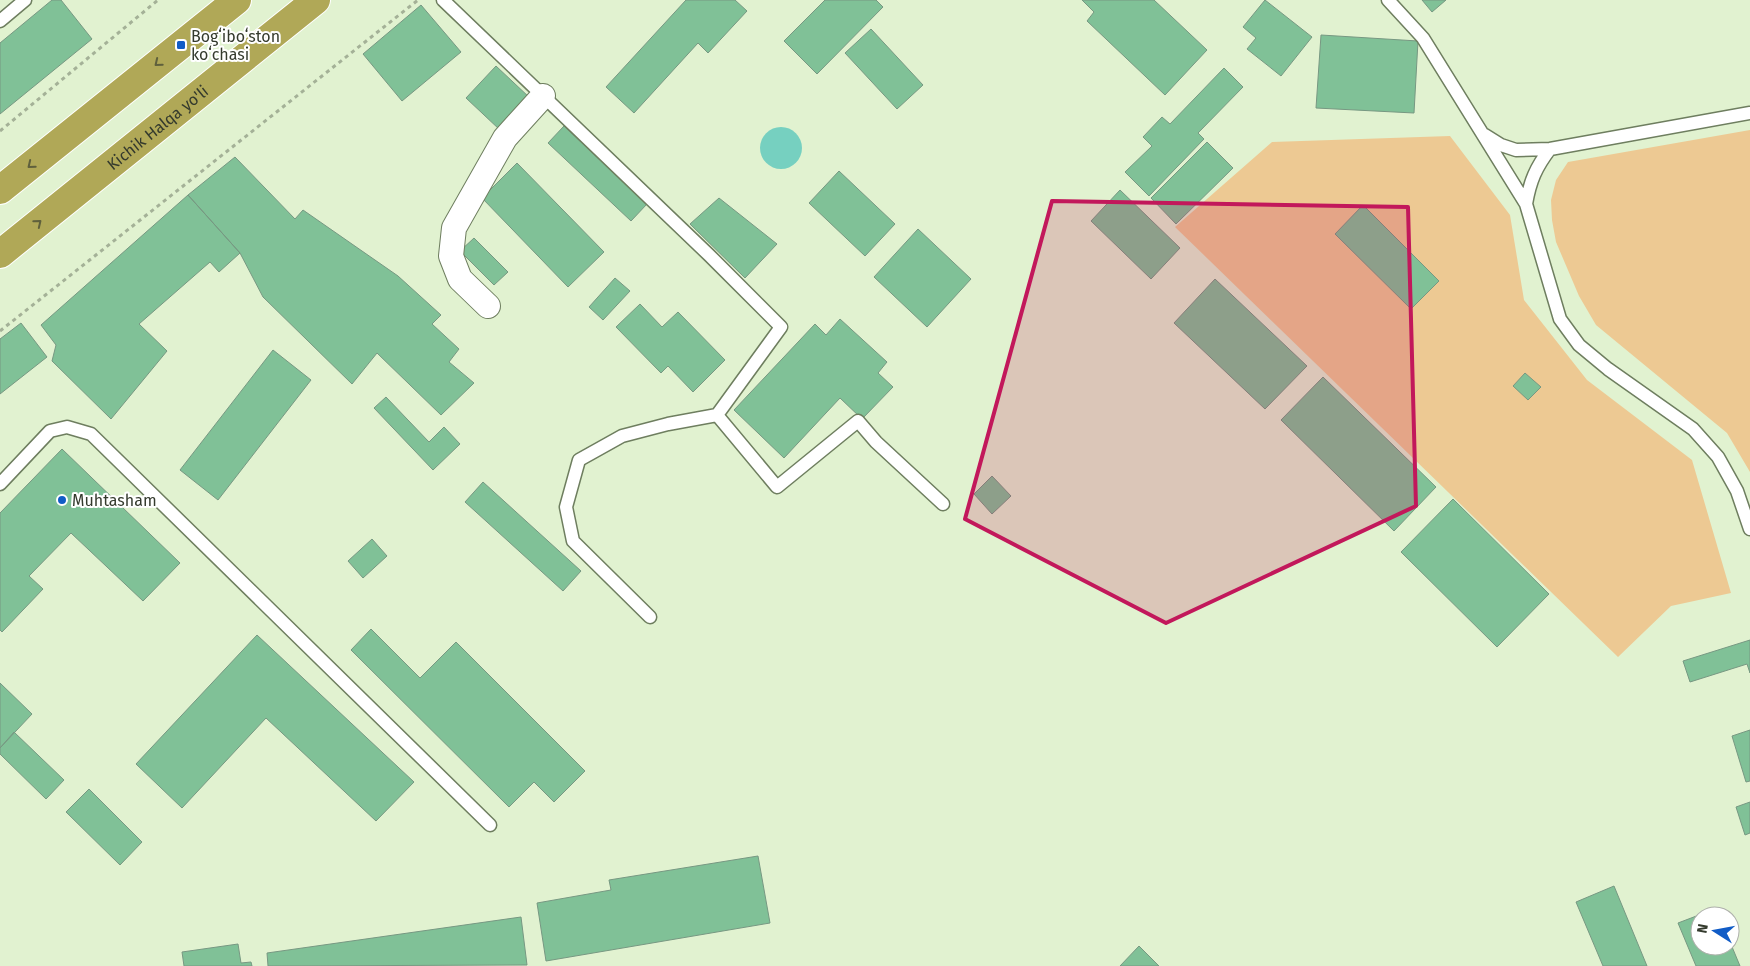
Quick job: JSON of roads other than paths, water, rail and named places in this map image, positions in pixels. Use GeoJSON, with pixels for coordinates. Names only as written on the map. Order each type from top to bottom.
{"type":"FeatureCollection","features":[{"type":"Feature","properties":{"kind":"highway"},"geometry":{"type":"LineString","coordinates":[[0,190],[237,0]]}},
{"type":"Feature","properties":{"kind":"highway","name":"Kichik Halqa yo'li"},"geometry":{"type":"LineString","coordinates":[[0,254],[316,0]]}},
{"type":"Feature","properties":{"kind":"street"},"geometry":{"type":"LineString","coordinates":[[488,306],[460,279],[451,256],[454,228],[505,138],[543,96]]}},
{"type":"Feature","properties":{"kind":"lane"},"geometry":{"type":"LineString","coordinates":[[0,21],[25,0]]}},
{"type":"Feature","properties":{"kind":"lane"},"geometry":{"type":"LineString","coordinates":[[443,0],[781,327],[717,415],[668,424],[622,436],[579,460],[566,507],[573,541],[650,617]]}},
{"type":"Feature","properties":{"kind":"lane"},"geometry":{"type":"LineString","coordinates":[[1388,0],[1422,38],[1526,204],[1560,319],[1579,345],[1608,369],[1693,429],[1718,457],[1737,491],[1750,529]]}},
{"type":"Feature","properties":{"kind":"lane"},"geometry":{"type":"LineString","coordinates":[[1482,133],[1501,145],[1516,150],[1550,149],[1750,114]]}},
{"type":"Feature","properties":{"kind":"lane"},"geometry":{"type":"LineString","coordinates":[[1526,204],[1529,184],[1536,166],[1550,149]]}},
{"type":"Feature","properties":{"kind":"lane"},"geometry":{"type":"LineString","coordinates":[[717,415],[777,487],[858,421],[876,442],[944,504]]}},
{"type":"Feature","properties":{"kind":"lane"},"geometry":{"type":"LineString","coordinates":[[0,484],[50,431],[67,427],[91,434],[490,825]]}},
{"type":"Feature","properties":{"kind":"water"},"geometry":{"type":"Polygon","coordinates":[[[781,127],[796,133],[802,148],[796,163],[781,169],[766,163],[760,148],[766,133],[781,127]]]}},
{"type":"Feature","properties":{"kind":"place","name":"Bogʻiboʻston koʻchasi"},"geometry":{"type":"Point","coordinates":[181,45]}},
{"type":"Feature","properties":{"kind":"place","name":"Muhtasham"},"geometry":{"type":"Point","coordinates":[62,500]}}]}
